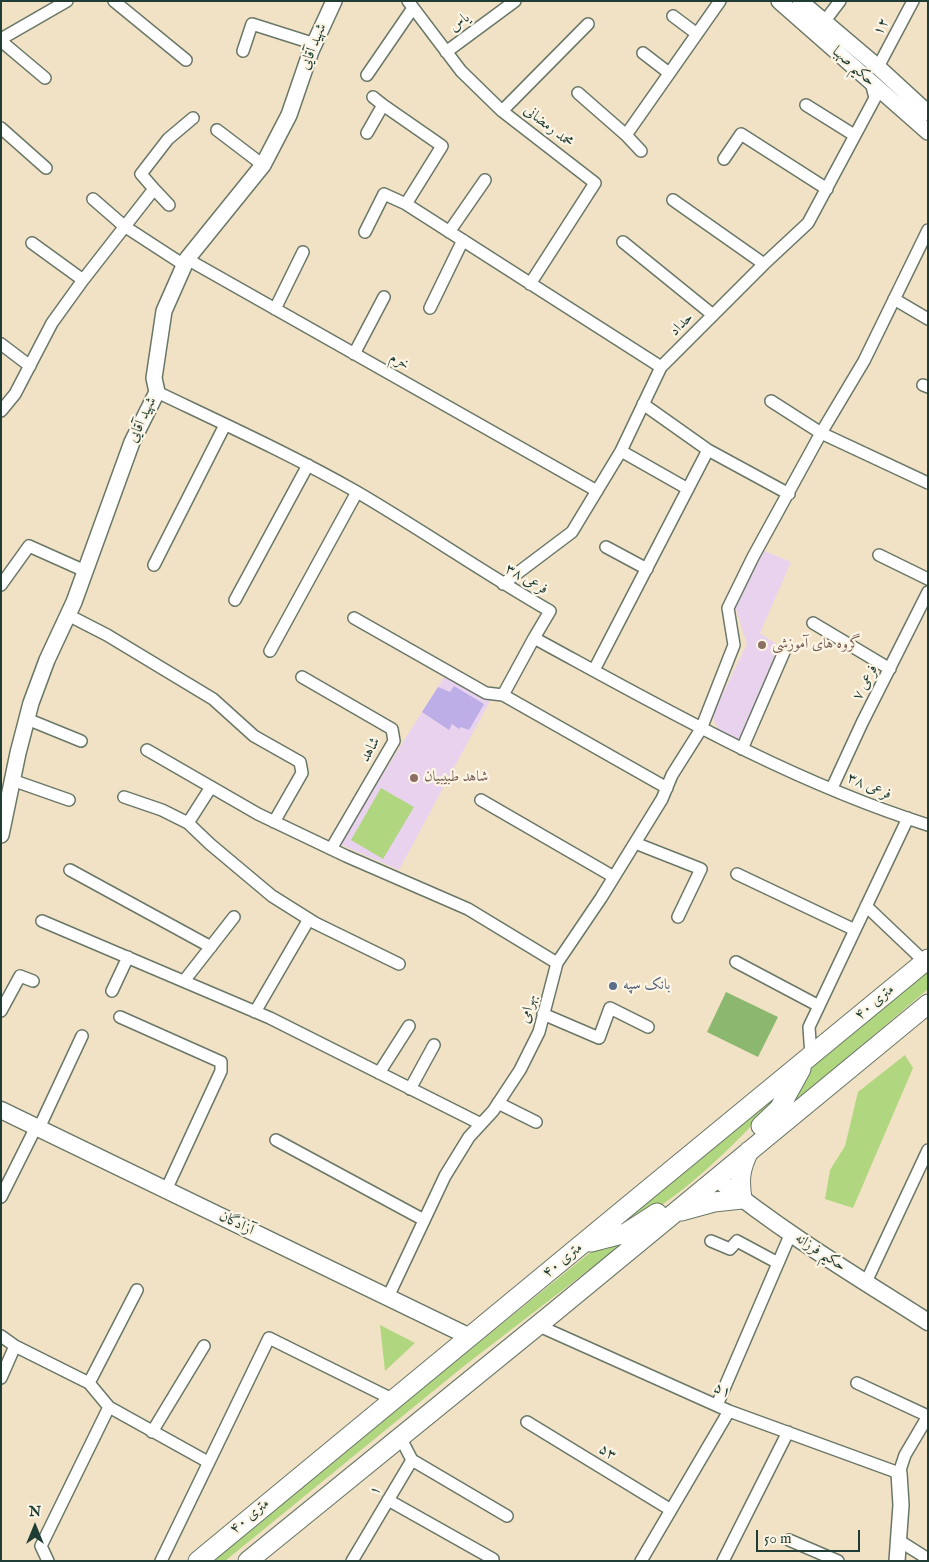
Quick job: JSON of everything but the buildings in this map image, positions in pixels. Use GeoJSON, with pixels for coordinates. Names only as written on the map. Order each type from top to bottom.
{"type":"FeatureCollection","features":[{"type":"Feature","properties":{"kind":"main road","name":"۴۰ متری"},"geometry":{"type":"LineString","coordinates":[[198,1561],[392,1399],[583,1245],[926,961]]}},
{"type":"Feature","properties":{"kind":"main road"},"geometry":{"type":"LineString","coordinates":[[248,1561],[749,1150],[926,1009]]}},
{"type":"Feature","properties":{"kind":"main road"},"geometry":{"type":"LineString","coordinates":[[716,1178],[722,1160],[779,1109],[795,1078],[811,1056]]}},
{"type":"Feature","properties":{"kind":"main road","name":"آزادگان"},"geometry":{"type":"LineString","coordinates":[[1,1110],[470,1337]]}},
{"type":"Feature","properties":{"kind":"main road"},"geometry":{"type":"LineString","coordinates":[[670,1215],[714,1202],[742,1199],[739,1181],[749,1150]]}},
{"type":"Feature","properties":{"kind":"main road"},"geometry":{"type":"LineString","coordinates":[[583,1245],[606,1237],[626,1233],[664,1209],[702,1178],[716,1178]]}},
{"type":"Feature","properties":{"kind":"main road","name":"حکیم فرزانه"},"geometry":{"type":"LineString","coordinates":[[716,1178],[742,1199],[791,1233],[928,1322]]}},
{"type":"Feature","properties":{"kind":"street"},"geometry":{"type":"LineString","coordinates":[[45,78],[1,40],[67,1]]}},
{"type":"Feature","properties":{"kind":"street"},"geometry":{"type":"LineString","coordinates":[[114,1],[186,60]]}},
{"type":"Feature","properties":{"kind":"street","name":"شهید آقایی"},"geometry":{"type":"LineString","coordinates":[[1,834],[26,719],[47,660],[68,615],[85,571],[132,442],[157,392],[154,378],[164,310],[185,262],[263,165],[289,115],[314,44],[334,1]]}},
{"type":"Feature","properties":{"kind":"street","name":"یاس"},"geometry":{"type":"LineString","coordinates":[[446,52],[515,1]]}},
{"type":"Feature","properties":{"kind":"street"},"geometry":{"type":"LineString","coordinates":[[626,135],[720,1]]}},
{"type":"Feature","properties":{"kind":"street","name":"حکیم صهبا"},"geometry":{"type":"LineString","coordinates":[[779,1],[928,132]]}},
{"type":"Feature","properties":{"kind":"street","name":"حکیم صهبا"},"geometry":{"type":"LineString","coordinates":[[800,1],[928,113]]}},
{"type":"Feature","properties":{"kind":"street"},"geometry":{"type":"LineString","coordinates":[[824,22],[840,1]]}},
{"type":"Feature","properties":{"kind":"street","name":"۱۲"},"geometry":{"type":"LineString","coordinates":[[878,68],[913,1]]}},
{"type":"Feature","properties":{"kind":"street"},"geometry":{"type":"LineString","coordinates":[[367,76],[411,5]]}},
{"type":"Feature","properties":{"kind":"street","name":"محمد رمضانی"},"geometry":{"type":"LineString","coordinates":[[411,5],[461,71],[502,111],[595,183],[530,284]]}},
{"type":"Feature","properties":{"kind":"street"},"geometry":{"type":"LineString","coordinates":[[672,16],[697,34]]}},
{"type":"Feature","properties":{"kind":"street"},"geometry":{"type":"LineString","coordinates":[[243,51],[252,24],[314,44]]}},
{"type":"Feature","properties":{"kind":"street"},"geometry":{"type":"LineString","coordinates":[[502,111],[588,24]]}},
{"type":"Feature","properties":{"kind":"street"},"geometry":{"type":"LineString","coordinates":[[643,53],[669,73]]}},
{"type":"Feature","properties":{"kind":"street"},"geometry":{"type":"LineString","coordinates":[[871,82],[878,68]]}},
{"type":"Feature","properties":{"kind":"street","name":"حداد"},"geometry":{"type":"LineString","coordinates":[[503,584],[572,532],[621,451],[661,367],[764,264],[808,223],[874,98],[871,82]]}},
{"type":"Feature","properties":{"kind":"street"},"geometry":{"type":"LineString","coordinates":[[578,93],[626,135],[640,152]]}},
{"type":"Feature","properties":{"kind":"street"},"geometry":{"type":"LineString","coordinates":[[373,97],[442,146],[406,204]]}},
{"type":"Feature","properties":{"kind":"street"},"geometry":{"type":"LineString","coordinates":[[367,133],[383,105]]}},
{"type":"Feature","properties":{"kind":"street"},"geometry":{"type":"LineString","coordinates":[[806,105],[854,135]]}},
{"type":"Feature","properties":{"kind":"street"},"geometry":{"type":"LineString","coordinates":[[170,204],[141,174],[168,139],[193,118]]}},
{"type":"Feature","properties":{"kind":"street"},"geometry":{"type":"LineString","coordinates":[[1,128],[46,168]]}},
{"type":"Feature","properties":{"kind":"street"},"geometry":{"type":"LineString","coordinates":[[217,130],[263,165]]}},
{"type":"Feature","properties":{"kind":"street"},"geometry":{"type":"LineString","coordinates":[[724,159],[741,134],[827,189]]}},
{"type":"Feature","properties":{"kind":"street"},"geometry":{"type":"LineString","coordinates":[[450,232],[485,180]]}},
{"type":"Feature","properties":{"kind":"street"},"geometry":{"type":"LineString","coordinates":[[1,411],[15,394],[52,323],[154,189]]}},
{"type":"Feature","properties":{"kind":"street"},"geometry":{"type":"LineString","coordinates":[[365,232],[384,194],[406,204],[661,367]]}},
{"type":"Feature","properties":{"kind":"street","name":"خرم"},"geometry":{"type":"LineString","coordinates":[[93,199],[124,226],[185,262],[275,309],[597,491]]}},
{"type":"Feature","properties":{"kind":"street"},"geometry":{"type":"LineString","coordinates":[[672,200],[764,264]]}},
{"type":"Feature","properties":{"kind":"street","name":"بهرامی"},"geometry":{"type":"LineString","coordinates":[[388,1297],[445,1176],[469,1137],[498,1103],[520,1070],[539,1032],[557,963],[614,877],[662,799],[672,775],[701,729],[734,645],[728,608],[753,556],[789,494],[821,433],[864,361],[928,230]]}},
{"type":"Feature","properties":{"kind":"street"},"geometry":{"type":"LineString","coordinates":[[430,308],[462,240]]}},
{"type":"Feature","properties":{"kind":"street"},"geometry":{"type":"LineString","coordinates":[[32,242],[83,280]]}},
{"type":"Feature","properties":{"kind":"street"},"geometry":{"type":"LineString","coordinates":[[623,242],[713,315]]}},
{"type":"Feature","properties":{"kind":"street"},"geometry":{"type":"LineString","coordinates":[[275,309],[303,252]]}},
{"type":"Feature","properties":{"kind":"street"},"geometry":{"type":"LineString","coordinates":[[354,354],[384,297]]}},
{"type":"Feature","properties":{"kind":"street"},"geometry":{"type":"LineString","coordinates":[[894,299],[928,319]]}},
{"type":"Feature","properties":{"kind":"street"},"geometry":{"type":"LineString","coordinates":[[1,344],[30,366]]}},
{"type":"Feature","properties":{"kind":"street","name":"فرعی ۳۸"},"geometry":{"type":"LineString","coordinates":[[157,392],[308,465],[357,492],[503,584],[550,611],[534,638],[701,729],[742,749],[832,788],[928,825]]}},
{"type":"Feature","properties":{"kind":"street"},"geometry":{"type":"LineString","coordinates":[[771,401],[821,433],[928,483]]}},
{"type":"Feature","properties":{"kind":"street"},"geometry":{"type":"LineString","coordinates":[[643,404],[708,450],[789,494]]}},
{"type":"Feature","properties":{"kind":"street"},"geometry":{"type":"LineString","coordinates":[[154,565],[225,425]]}},
{"type":"Feature","properties":{"kind":"street"},"geometry":{"type":"LineString","coordinates":[[594,670],[708,450]]}},
{"type":"Feature","properties":{"kind":"street"},"geometry":{"type":"LineString","coordinates":[[621,451],[688,489]]}},
{"type":"Feature","properties":{"kind":"street"},"geometry":{"type":"LineString","coordinates":[[235,600],[308,465]]}},
{"type":"Feature","properties":{"kind":"street"},"geometry":{"type":"LineString","coordinates":[[270,650],[357,492]]}},
{"type":"Feature","properties":{"kind":"street"},"geometry":{"type":"LineString","coordinates":[[1,585],[29,546],[85,571]]}},
{"type":"Feature","properties":{"kind":"street"},"geometry":{"type":"LineString","coordinates":[[606,547],[647,569]]}},
{"type":"Feature","properties":{"kind":"street"},"geometry":{"type":"LineString","coordinates":[[879,555],[928,578]]}},
{"type":"Feature","properties":{"kind":"street","name":"فرعی ۷"},"geometry":{"type":"LineString","coordinates":[[832,788],[862,723],[928,592]]}},
{"type":"Feature","properties":{"kind":"street"},"geometry":{"type":"LineString","coordinates":[[68,615],[108,635],[213,699],[254,736],[300,762],[302,773],[274,822]]}},
{"type":"Feature","properties":{"kind":"street"},"geometry":{"type":"LineString","coordinates":[[354,618],[486,693],[503,695],[667,788]]}},
{"type":"Feature","properties":{"kind":"street"},"geometry":{"type":"LineString","coordinates":[[813,623],[890,669]]}},
{"type":"Feature","properties":{"kind":"street"},"geometry":{"type":"LineString","coordinates":[[503,695],[534,638]]}},
{"type":"Feature","properties":{"kind":"street"},"geometry":{"type":"LineString","coordinates":[[742,749],[784,652]]}},
{"type":"Feature","properties":{"kind":"street","name":"شاهد"},"geometry":{"type":"LineString","coordinates":[[302,677],[392,729],[394,741],[332,849]]}},
{"type":"Feature","properties":{"kind":"street"},"geometry":{"type":"LineString","coordinates":[[26,719],[81,741]]}},
{"type":"Feature","properties":{"kind":"street"},"geometry":{"type":"LineString","coordinates":[[147,750],[274,822],[468,909],[557,963]]}},
{"type":"Feature","properties":{"kind":"street"},"geometry":{"type":"LineString","coordinates":[[12,780],[69,800]]}},
{"type":"Feature","properties":{"kind":"street"},"geometry":{"type":"LineString","coordinates":[[188,823],[211,787]]}},
{"type":"Feature","properties":{"kind":"street"},"geometry":{"type":"LineString","coordinates":[[124,797],[162,810],[188,823],[272,896],[309,919],[399,964]]}},
{"type":"Feature","properties":{"kind":"street"},"geometry":{"type":"LineString","coordinates":[[481,800],[614,877]]}},
{"type":"Feature","properties":{"kind":"street"},"geometry":{"type":"LineString","coordinates":[[811,1056],[809,1027],[908,818]]}},
{"type":"Feature","properties":{"kind":"street"},"geometry":{"type":"LineString","coordinates":[[635,842],[701,869],[678,917]]}},
{"type":"Feature","properties":{"kind":"street"},"geometry":{"type":"LineString","coordinates":[[70,870],[211,947]]}},
{"type":"Feature","properties":{"kind":"street"},"geometry":{"type":"LineString","coordinates":[[737,874],[855,930]]}},
{"type":"Feature","properties":{"kind":"street"},"geometry":{"type":"LineString","coordinates":[[866,906],[926,961]]}},
{"type":"Feature","properties":{"kind":"street"},"geometry":{"type":"LineString","coordinates":[[184,981],[234,917]]}},
{"type":"Feature","properties":{"kind":"street"},"geometry":{"type":"LineString","coordinates":[[256,1012],[309,919]]}},
{"type":"Feature","properties":{"kind":"street"},"geometry":{"type":"LineString","coordinates":[[42,921],[256,1012],[481,1124]]}},
{"type":"Feature","properties":{"kind":"street"},"geometry":{"type":"LineString","coordinates":[[112,991],[128,957]]}},
{"type":"Feature","properties":{"kind":"street"},"geometry":{"type":"LineString","coordinates":[[736,962],[819,1006]]}},
{"type":"Feature","properties":{"kind":"street"},"geometry":{"type":"LineString","coordinates":[[1,1011],[20,976],[33,981]]}},
{"type":"Feature","properties":{"kind":"street"},"geometry":{"type":"LineString","coordinates":[[543,1014],[599,1038],[610,1008],[648,1026]]}},
{"type":"Feature","properties":{"kind":"street"},"geometry":{"type":"LineString","coordinates":[[120,1017],[221,1062],[221,1071],[166,1190]]}},
{"type":"Feature","properties":{"kind":"street"},"geometry":{"type":"LineString","coordinates":[[380,1073],[410,1026]]}},
{"type":"Feature","properties":{"kind":"street"},"geometry":{"type":"LineString","coordinates":[[1,1197],[82,1036]]}},
{"type":"Feature","properties":{"kind":"street"},"geometry":{"type":"LineString","coordinates":[[410,1088],[434,1045]]}},
{"type":"Feature","properties":{"kind":"street"},"geometry":{"type":"LineString","coordinates":[[498,1103],[536,1122]]}},
{"type":"Feature","properties":{"kind":"street"},"geometry":{"type":"LineString","coordinates":[[276,1140],[424,1220]]}},
{"type":"Feature","properties":{"kind":"street"},"geometry":{"type":"LineString","coordinates":[[866,1282],[928,1150]]}},
{"type":"Feature","properties":{"kind":"street"},"geometry":{"type":"LineString","coordinates":[[717,1406],[791,1233]]}},
{"type":"Feature","properties":{"kind":"street"},"geometry":{"type":"LineString","coordinates":[[711,1241],[730,1248],[737,1241],[778,1263]]}},
{"type":"Feature","properties":{"kind":"street"},"geometry":{"type":"LineString","coordinates":[[89,1383],[137,1290]]}},
{"type":"Feature","properties":{"kind":"street","name":"۵۱"},"geometry":{"type":"LineString","coordinates":[[537,1325],[729,1411],[899,1474]]}},
{"type":"Feature","properties":{"kind":"street"},"geometry":{"type":"LineString","coordinates":[[1,1336],[15,1346],[89,1383],[109,1407],[208,1462]]}},
{"type":"Feature","properties":{"kind":"street"},"geometry":{"type":"LineString","coordinates":[[161,1561],[269,1338],[392,1399]]}},
{"type":"Feature","properties":{"kind":"street"},"geometry":{"type":"LineString","coordinates":[[1,1378],[15,1346]]}},
{"type":"Feature","properties":{"kind":"street"},"geometry":{"type":"LineString","coordinates":[[152,1432],[204,1346]]}},
{"type":"Feature","properties":{"kind":"street"},"geometry":{"type":"LineString","coordinates":[[857,1383],[928,1416],[905,1455],[899,1474],[901,1505],[897,1561]]}},
{"type":"Feature","properties":{"kind":"street"},"geometry":{"type":"LineString","coordinates":[[48,1561],[41,1546],[109,1407]]}},
{"type":"Feature","properties":{"kind":"street"},"geometry":{"type":"LineString","coordinates":[[641,1561],[729,1411]]}},
{"type":"Feature","properties":{"kind":"street","name":"۵۳"},"geometry":{"type":"LineString","coordinates":[[527,1422],[671,1510]]}},
{"type":"Feature","properties":{"kind":"street"},"geometry":{"type":"LineString","coordinates":[[723,1561],[788,1432]]}},
{"type":"Feature","properties":{"kind":"street"},"geometry":{"type":"LineString","coordinates":[[400,1437],[412,1460],[507,1516]]}},
{"type":"Feature","properties":{"kind":"street","name":"۱"},"geometry":{"type":"LineString","coordinates":[[352,1561],[412,1460]]}},
{"type":"Feature","properties":{"kind":"street"},"geometry":{"type":"LineString","coordinates":[[388,1500],[493,1559]]}},
{"type":"Feature","properties":{"kind":"street"},"geometry":{"type":"LineString","coordinates":[[788,1540],[838,1561]]}},
{"type":"Feature","properties":{"kind":"street"},"geometry":{"type":"LineString","coordinates":[[898,1540],[928,1559]]}},
{"type":"Feature","properties":{"kind":"shaded area","name":"گروه های آموزشی"},"geometry":{"type":"Polygon","coordinates":[[[762,550],[791,562],[760,633],[779,646],[740,741],[718,729],[712,716],[747,644],[735,606],[762,550]]]}},
{"type":"Feature","properties":{"kind":"shaded area","name":"شاهد طبیبیان"},"geometry":{"type":"Polygon","coordinates":[[[444,677],[490,701],[399,870],[339,844],[444,677]]]}},
{"type":"Feature","properties":{"kind":"green space"},"geometry":{"type":"Polygon","coordinates":[[[381,788],[414,807],[383,859],[351,840],[381,788]]]}},
{"type":"Feature","properties":{"kind":"green space"},"geometry":{"type":"Polygon","coordinates":[[[928,967],[928,989],[791,1106],[809,1071],[827,1052],[928,967]]]}},
{"type":"Feature","properties":{"kind":"green space"},"geometry":{"type":"Polygon","coordinates":[[[726,992],[778,1017],[758,1057],[707,1032],[726,992]]]}},
{"type":"Feature","properties":{"kind":"green space"},"geometry":{"type":"Polygon","coordinates":[[[905,1055],[913,1068],[853,1208],[825,1199],[830,1170],[845,1146],[858,1092],[905,1055]]]}},
{"type":"Feature","properties":{"kind":"green space"},"geometry":{"type":"Polygon","coordinates":[[[772,1097],[772,1105],[725,1153],[691,1183],[636,1221],[625,1226],[607,1230],[772,1097]]]}},
{"type":"Feature","properties":{"kind":"green space"},"geometry":{"type":"Polygon","coordinates":[[[625,1242],[464,1366],[225,1561],[209,1561],[592,1251],[607,1249],[625,1242]]]}},
{"type":"Feature","properties":{"kind":"green space"},"geometry":{"type":"Polygon","coordinates":[[[380,1325],[415,1343],[385,1371],[380,1325]]]}},
{"type":"Feature","properties":{"kind":"place","name":"گروه های آموزشی"},"geometry":{"type":"Point","coordinates":[762,645]}},
{"type":"Feature","properties":{"kind":"place","name":"شاهد طبیبیان"},"geometry":{"type":"Point","coordinates":[414,778]}},
{"type":"Feature","properties":{"kind":"place","name":"بانک سپه"},"geometry":{"type":"Point","coordinates":[613,986]}}]}
